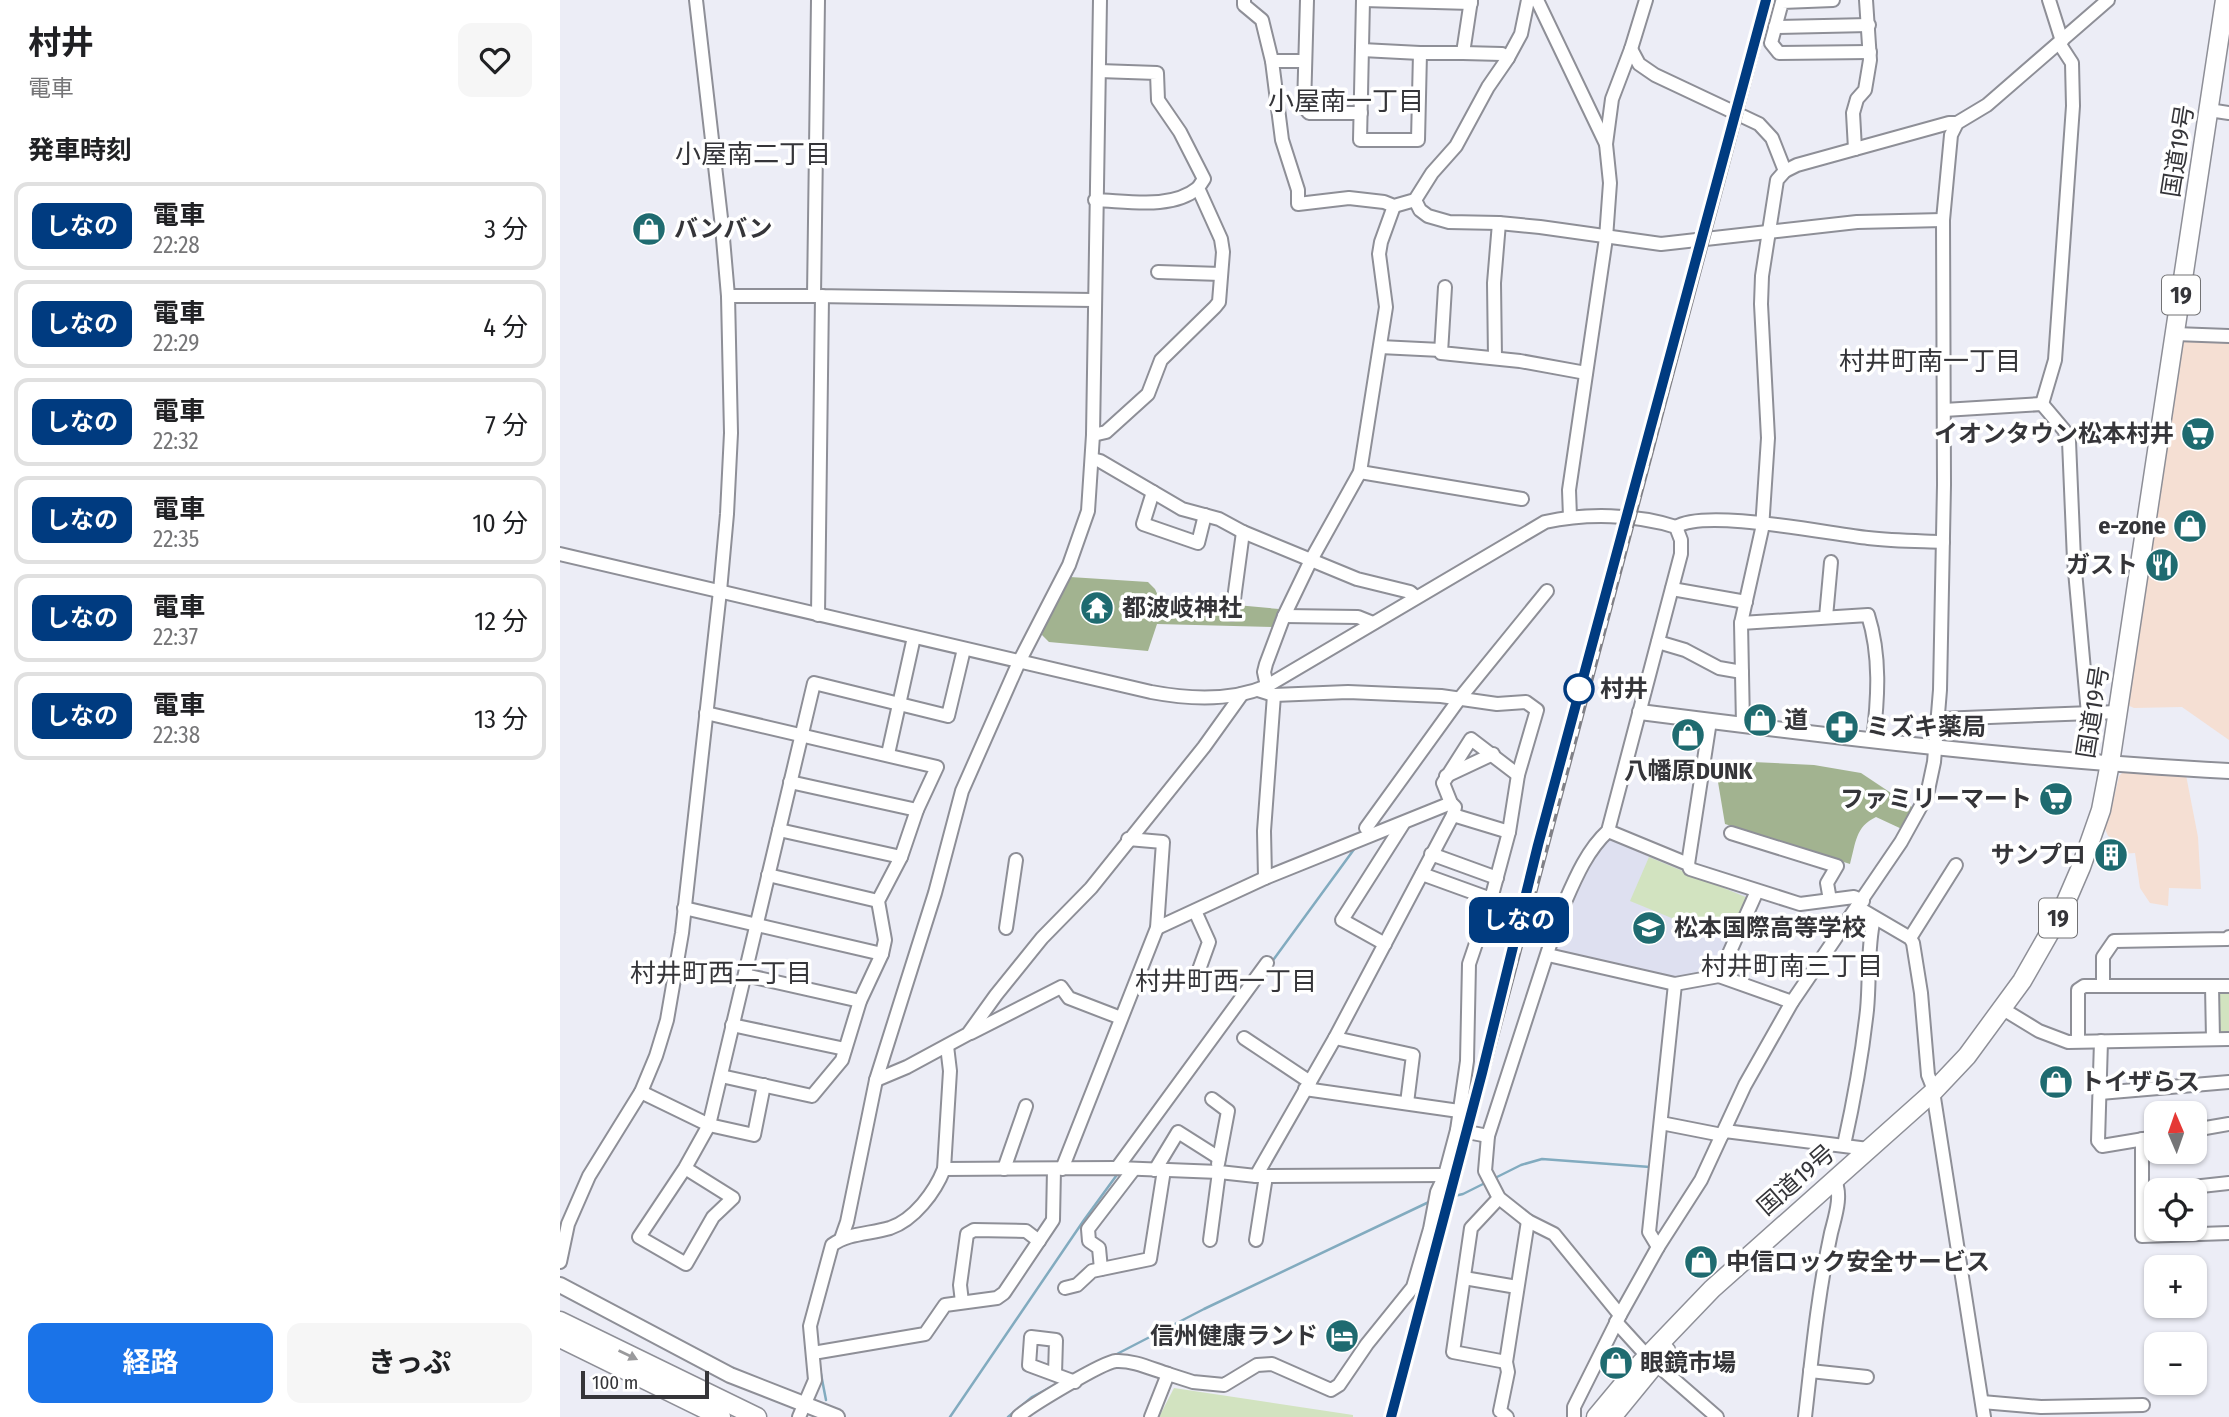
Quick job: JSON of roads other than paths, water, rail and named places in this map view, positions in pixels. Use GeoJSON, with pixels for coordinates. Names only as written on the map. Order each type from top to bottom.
{"type":"FeatureCollection","features":[{"type":"Feature","properties":{"kind":"highway","name":"国道19号"},"geometry":{"type":"LineString","coordinates":[[1596,1417],[1700,1310],[1712,1289],[1932,1093],[1967,1056],[2003,1009],[2041,951],[2081,867],[2101,810],[2110,763],[2225,0]]}},
{"type":"Feature","properties":{"kind":"highway"},"geometry":{"type":"LineString","coordinates":[[563,1331],[721,1417]]}},
{"type":"Feature","properties":{"kind":"highway"},"geometry":{"type":"LineString","coordinates":[[563,1331],[757,1417]]}},
{"type":"Feature","properties":{"kind":"highway","name":"国道19号"},"geometry":{"type":"LineString","coordinates":[[1612,1417],[1652,1360]]}},
{"type":"Feature","properties":{"kind":"main road"},"geometry":{"type":"LineString","coordinates":[[1640,712],[1936,748],[2229,771]]}},
{"type":"Feature","properties":{"kind":"main road"},"geometry":{"type":"LineString","coordinates":[[560,1285],[801,1411],[837,1417]]}},
{"type":"Feature","properties":{"kind":"street"},"geometry":{"type":"LineString","coordinates":[[560,1262],[568,1224],[589,1176],[641,1091],[667,1020],[677,970],[720,591],[731,433],[728,296],[696,0]]}},
{"type":"Feature","properties":{"kind":"street"},"geometry":{"type":"LineString","coordinates":[[818,0],[818,615]]}},
{"type":"Feature","properties":{"kind":"street"},"geometry":{"type":"LineString","coordinates":[[841,1239],[847,1222],[876,1080],[934,893],[962,791],[1019,662],[1069,565],[1083,529],[1090,498],[1100,0]]}},
{"type":"Feature","properties":{"kind":"street"},"geometry":{"type":"LineString","coordinates":[[1244,0],[1244,5],[1262,20],[1272,61],[1282,140],[1298,190],[1298,204],[1349,198],[1384,202],[1394,206],[1415,200],[1432,173],[1456,146],[1521,34],[1528,0]]}},
{"type":"Feature","properties":{"kind":"street"},"geometry":{"type":"LineString","coordinates":[[1307,0],[1304,107],[1309,113],[1361,113]]}},
{"type":"Feature","properties":{"kind":"street"},"geometry":{"type":"LineString","coordinates":[[1420,53],[1419,140],[1360,140],[1363,0],[1471,2],[1463,53]]}},
{"type":"Feature","properties":{"kind":"street"},"geometry":{"type":"LineString","coordinates":[[1536,0],[1606,144]]}},
{"type":"Feature","properties":{"kind":"street"},"geometry":{"type":"LineString","coordinates":[[1570,517],[1569,490],[1606,238],[1610,183],[1606,144],[1612,99],[1632,49],[1646,0]]}},
{"type":"Feature","properties":{"kind":"street"},"geometry":{"type":"LineString","coordinates":[[1833,0],[1783,1],[1771,43],[1779,53],[1871,52]]}},
{"type":"Feature","properties":{"kind":"street"},"geometry":{"type":"LineString","coordinates":[[1855,149],[1853,113],[1857,99],[1865,90],[1871,52],[1866,0]]}},
{"type":"Feature","properties":{"kind":"street"},"geometry":{"type":"LineString","coordinates":[[2042,404],[2055,360],[2073,106],[2072,64],[2060,42],[2049,0]]}},
{"type":"Feature","properties":{"kind":"street"},"geometry":{"type":"LineString","coordinates":[[1743,725],[1741,623],[1762,524],[1768,438],[1762,276],[1777,180],[1785,170],[1957,123],[1987,105],[2108,0]]}},
{"type":"Feature","properties":{"kind":"street"},"geometry":{"type":"LineString","coordinates":[[1775,27],[1869,25]]}},
{"type":"Feature","properties":{"kind":"street"},"geometry":{"type":"LineString","coordinates":[[1632,49],[1639,64],[1655,75],[1759,124],[1772,138],[1785,170]]}},
{"type":"Feature","properties":{"kind":"street"},"geometry":{"type":"LineString","coordinates":[[1362,50],[1502,54],[1508,58]]}},
{"type":"Feature","properties":{"kind":"street"},"geometry":{"type":"LineString","coordinates":[[1272,61],[1305,61]]}},
{"type":"Feature","properties":{"kind":"street"},"geometry":{"type":"LineString","coordinates":[[1095,200],[1176,200],[1198,188],[1205,179],[1180,132],[1158,100],[1157,73],[1099,71]]}},
{"type":"Feature","properties":{"kind":"street"},"geometry":{"type":"LineString","coordinates":[[2209,110],[2229,113]]}},
{"type":"Feature","properties":{"kind":"street"},"geometry":{"type":"LineString","coordinates":[[1574,1417],[1574,1407],[1618,1318],[1658,1247],[1701,1180],[1745,1085],[1792,1002],[1860,904],[1925,802],[1939,719],[1943,542],[1943,220],[1949,148],[1957,123]]}},
{"type":"Feature","properties":{"kind":"street"},"geometry":{"type":"LineString","coordinates":[[1093,435],[1107,432],[1148,394],[1161,360],[1219,302],[1221,240],[1198,188]]}},
{"type":"Feature","properties":{"kind":"street"},"geometry":{"type":"LineString","coordinates":[[1415,200],[1420,210],[1428,216],[1449,222],[1499,223],[1661,244],[1857,222],[1943,220]]}},
{"type":"Feature","properties":{"kind":"street"},"geometry":{"type":"LineString","coordinates":[[1265,878],[1264,672],[1284,616],[1311,560],[1360,472],[1386,307],[1379,254],[1394,206]]}},
{"type":"Feature","properties":{"kind":"street"},"geometry":{"type":"LineString","coordinates":[[1495,358],[1494,283],[1499,223]]}},
{"type":"Feature","properties":{"kind":"street"},"geometry":{"type":"LineString","coordinates":[[1158,272],[1221,274]]}},
{"type":"Feature","properties":{"kind":"street"},"geometry":{"type":"LineString","coordinates":[[1441,350],[1445,287]]}},
{"type":"Feature","properties":{"kind":"street"},"geometry":{"type":"LineString","coordinates":[[728,296],[1094,300]]}},
{"type":"Feature","properties":{"kind":"street"},"geometry":{"type":"LineString","coordinates":[[2175,334],[2229,336]]}},
{"type":"Feature","properties":{"kind":"street"},"geometry":{"type":"LineString","coordinates":[[1380,347],[1441,350],[1441,353],[1495,358],[1586,373]]}},
{"type":"Feature","properties":{"kind":"street"},"geometry":{"type":"LineString","coordinates":[[1944,410],[2042,404]]}},
{"type":"Feature","properties":{"kind":"street"},"geometry":{"type":"LineString","coordinates":[[2042,404],[2064,430],[2069,441],[2074,560],[2088,714]]}},
{"type":"Feature","properties":{"kind":"street"},"geometry":{"type":"LineString","coordinates":[[1092,459],[1100,461],[1182,509],[1219,519],[1243,532],[1357,579],[1410,592],[1416,597]]}},
{"type":"Feature","properties":{"kind":"street"},"geometry":{"type":"LineString","coordinates":[[1360,472],[1522,499]]}},
{"type":"Feature","properties":{"kind":"street"},"geometry":{"type":"LineString","coordinates":[[1153,492],[1143,524],[1198,542],[1205,515]]}},
{"type":"Feature","properties":{"kind":"street"},"geometry":{"type":"LineString","coordinates":[[1266,690],[1532,529],[1570,517],[1651,521],[1676,527],[1684,522],[1732,521],[1867,538],[1943,542]]}},
{"type":"Feature","properties":{"kind":"street"},"geometry":{"type":"LineString","coordinates":[[1676,527],[1681,540],[1681,554],[1608,831],[1598,840],[1561,911],[1488,1136],[1485,1171],[1499,1198],[1528,1221],[1554,1234],[1652,1360],[1717,1417]]}},
{"type":"Feature","properties":{"kind":"street"},"geometry":{"type":"LineString","coordinates":[[1232,614],[1243,532]]}},
{"type":"Feature","properties":{"kind":"street"},"geometry":{"type":"LineString","coordinates":[[560,554],[1156,693],[1194,696],[1266,690],[1348,692],[1460,698],[1497,704],[1526,702],[1537,710],[1518,775],[1509,832],[1497,878],[1469,964],[1466,1061],[1457,1130],[1445,1175],[1437,1192],[1430,1229],[1413,1287],[1367,1344],[1339,1385],[1331,1390],[1272,1364],[1257,1365],[1224,1385],[1202,1384],[1126,1362],[1113,1361],[1018,1417]]}},
{"type":"Feature","properties":{"kind":"street"},"geometry":{"type":"LineString","coordinates":[[1826,617],[1831,562]]}},
{"type":"Feature","properties":{"kind":"street"},"geometry":{"type":"LineString","coordinates":[[1672,589],[1746,602]]}},
{"type":"Feature","properties":{"kind":"street"},"geometry":{"type":"LineString","coordinates":[[1366,828],[1460,698],[1546,591]]}},
{"type":"Feature","properties":{"kind":"street"},"geometry":{"type":"LineString","coordinates":[[1741,623],[1868,615],[1876,638],[1878,701],[1873,741]]}},
{"type":"Feature","properties":{"kind":"street"},"geometry":{"type":"LineString","coordinates":[[1284,616],[1359,617],[1373,623]]}},
{"type":"Feature","properties":{"kind":"street"},"geometry":{"type":"LineString","coordinates":[[888,754],[914,637]]}},
{"type":"Feature","properties":{"kind":"street"},"geometry":{"type":"LineString","coordinates":[[1658,642],[1685,650],[1719,668],[1742,672]]}},
{"type":"Feature","properties":{"kind":"street"},"geometry":{"type":"LineString","coordinates":[[685,1168],[733,1198],[713,1217],[686,1264],[639,1237],[685,1168],[709,1125],[814,683],[948,716],[964,649]]}},
{"type":"Feature","properties":{"kind":"street"},"geometry":{"type":"LineString","coordinates":[[968,1034],[1042,938],[1091,888],[1204,747],[1242,694]]}},
{"type":"Feature","properties":{"kind":"street"},"geometry":{"type":"LineString","coordinates":[[1939,719],[2118,712]]}},
{"type":"Feature","properties":{"kind":"street"},"geometry":{"type":"LineString","coordinates":[[706,713],[937,767],[901,857],[878,901],[885,940],[882,954],[860,1001],[842,1060],[812,1096],[721,1076]]}},
{"type":"Feature","properties":{"kind":"street"},"geometry":{"type":"LineString","coordinates":[[1710,721],[1688,864],[1690,869],[1800,904],[1854,897],[1874,918],[1910,938],[1913,943],[1921,993],[1928,1075],[1983,1417]]}},
{"type":"Feature","properties":{"kind":"street"},"geometry":{"type":"LineString","coordinates":[[1256,1240],[1261,1176],[1432,854],[1452,809],[1443,783],[1446,776],[1471,739],[1518,775]]}},
{"type":"Feature","properties":{"kind":"street"},"geometry":{"type":"LineString","coordinates":[[1446,776],[1493,754]]}},
{"type":"Feature","properties":{"kind":"street"},"geometry":{"type":"LineString","coordinates":[[790,782],[918,810]]}},
{"type":"Feature","properties":{"kind":"street"},"geometry":{"type":"LineString","coordinates":[[1157,928],[1265,878],[1403,824],[1452,809],[1509,832]]}},
{"type":"Feature","properties":{"kind":"street"},"geometry":{"type":"LineString","coordinates":[[1385,944],[1342,920],[1403,824]]}},
{"type":"Feature","properties":{"kind":"street"},"geometry":{"type":"LineString","coordinates":[[779,830],[901,857]]}},
{"type":"Feature","properties":{"kind":"street"},"geometry":{"type":"LineString","coordinates":[[1608,831],[1688,864]]}},
{"type":"Feature","properties":{"kind":"street"},"geometry":{"type":"LineString","coordinates":[[1731,833],[1837,866],[1827,883],[1830,900]]}},
{"type":"Feature","properties":{"kind":"street"},"geometry":{"type":"LineString","coordinates":[[813,1353],[925,1334],[945,1305],[997,1298],[1004,1293],[1053,1220],[1058,1169],[1157,928],[1163,842],[1128,839]]}},
{"type":"Feature","properties":{"kind":"street"},"geometry":{"type":"LineString","coordinates":[[1432,854],[1497,878]]}},
{"type":"Feature","properties":{"kind":"street"},"geometry":{"type":"LineString","coordinates":[[1006,928],[1016,860]]}},
{"type":"Feature","properties":{"kind":"street"},"geometry":{"type":"LineString","coordinates":[[1910,938],[1956,865]]}},
{"type":"Feature","properties":{"kind":"street"},"geometry":{"type":"LineString","coordinates":[[1422,874],[1491,899]]}},
{"type":"Feature","properties":{"kind":"street"},"geometry":{"type":"LineString","coordinates":[[768,875],[878,901]]}},
{"type":"Feature","properties":{"kind":"street"},"geometry":{"type":"LineString","coordinates":[[1719,976],[1757,891]]}},
{"type":"Feature","properties":{"kind":"street"},"geometry":{"type":"LineString","coordinates":[[684,908],[882,954]]}},
{"type":"Feature","properties":{"kind":"street"},"geometry":{"type":"LineString","coordinates":[[1195,911],[1209,942],[1196,978]]}},
{"type":"Feature","properties":{"kind":"street"},"geometry":{"type":"LineString","coordinates":[[1844,1145],[1862,1063],[1870,934],[1874,918]]}},
{"type":"Feature","properties":{"kind":"street"},"geometry":{"type":"LineString","coordinates":[[2103,986],[2103,957],[2114,941],[2229,937]]}},
{"type":"Feature","properties":{"kind":"street"},"geometry":{"type":"LineString","coordinates":[[1548,955],[1675,984],[1719,976],[1792,1002]]}},
{"type":"Feature","properties":{"kind":"street"},"geometry":{"type":"LineString","coordinates":[[1117,1168],[1266,963]]}},
{"type":"Feature","properties":{"kind":"street"},"geometry":{"type":"LineString","coordinates":[[745,975],[860,1001]]}},
{"type":"Feature","properties":{"kind":"street"},"geometry":{"type":"LineString","coordinates":[[1658,1247],[1649,1233],[1675,984]]}},
{"type":"Feature","properties":{"kind":"street"},"geometry":{"type":"LineString","coordinates":[[876,1080],[1061,986],[1069,998],[1121,1018]]}},
{"type":"Feature","properties":{"kind":"street"},"geometry":{"type":"LineString","coordinates":[[2078,1041],[2078,990],[2084,986],[2229,986]]}},
{"type":"Feature","properties":{"kind":"street"},"geometry":{"type":"LineString","coordinates":[[2212,986],[2213,1040]]}},
{"type":"Feature","properties":{"kind":"street"},"geometry":{"type":"LineString","coordinates":[[2003,1009],[2039,1031],[2068,1042],[2229,1039]]}},
{"type":"Feature","properties":{"kind":"street"},"geometry":{"type":"LineString","coordinates":[[732,1025],[845,1049]]}},
{"type":"Feature","properties":{"kind":"street"},"geometry":{"type":"LineString","coordinates":[[1244,1038],[1307,1086],[1459,1111]]}},
{"type":"Feature","properties":{"kind":"street"},"geometry":{"type":"LineString","coordinates":[[1335,1038],[1413,1055],[1407,1103]]}},
{"type":"Feature","properties":{"kind":"street"},"geometry":{"type":"LineString","coordinates":[[2101,1041],[2098,1141],[2102,1146],[2143,1139],[2142,1236],[2229,1233]]}},
{"type":"Feature","properties":{"kind":"street"},"geometry":{"type":"LineString","coordinates":[[801,1411],[815,1380],[810,1326],[832,1245],[841,1239],[890,1228],[906,1221],[944,1169],[950,1071],[947,1046]]}},
{"type":"Feature","properties":{"kind":"street"},"geometry":{"type":"LineString","coordinates":[[2100,1093],[2229,1082]]}},
{"type":"Feature","properties":{"kind":"street"},"geometry":{"type":"LineString","coordinates":[[641,1091],[709,1125],[754,1135],[764,1085]]}},
{"type":"Feature","properties":{"kind":"street"},"geometry":{"type":"LineString","coordinates":[[1210,1240],[1217,1172],[1228,1111],[1212,1099]]}},
{"type":"Feature","properties":{"kind":"street"},"geometry":{"type":"LineString","coordinates":[[1004,1169],[1026,1106]]}},
{"type":"Feature","properties":{"kind":"street"},"geometry":{"type":"LineString","coordinates":[[1661,1123],[1868,1149]]}},
{"type":"Feature","properties":{"kind":"street"},"geometry":{"type":"LineString","coordinates":[[2207,1128],[2229,1124]]}},
{"type":"Feature","properties":{"kind":"street"},"geometry":{"type":"LineString","coordinates":[[1457,1130],[1488,1136]]}},
{"type":"Feature","properties":{"kind":"street"},"geometry":{"type":"LineString","coordinates":[[1065,1289],[1077,1285],[1092,1272],[1150,1259],[1160,1170],[1178,1132],[1219,1158]]}},
{"type":"Feature","properties":{"kind":"street"},"geometry":{"type":"LineString","coordinates":[[944,1169],[1117,1168],[1261,1176],[1445,1175]]}},
{"type":"Feature","properties":{"kind":"street"},"geometry":{"type":"LineString","coordinates":[[1101,1269],[1099,1248],[1088,1241],[1088,1229],[1134,1169]]}},
{"type":"Feature","properties":{"kind":"street"},"geometry":{"type":"LineString","coordinates":[[1805,1417],[1819,1294],[1836,1209],[1838,1188],[1834,1179]]}},
{"type":"Feature","properties":{"kind":"street"},"geometry":{"type":"LineString","coordinates":[[2207,1185],[2229,1183]]}},
{"type":"Feature","properties":{"kind":"street"},"geometry":{"type":"LineString","coordinates":[[1499,1198],[1471,1228],[1452,1352],[1506,1362]]}},
{"type":"Feature","properties":{"kind":"street"},"geometry":{"type":"LineString","coordinates":[[1507,1417],[1500,1411],[1508,1372],[1506,1362],[1528,1221]]}},
{"type":"Feature","properties":{"kind":"street"},"geometry":{"type":"LineString","coordinates":[[962,1302],[960,1285],[967,1234],[974,1230],[1026,1231],[1040,1241]]}},
{"type":"Feature","properties":{"kind":"street"},"geometry":{"type":"LineString","coordinates":[[1464,1278],[1517,1287]]}},
{"type":"Feature","properties":{"kind":"street"},"geometry":{"type":"LineString","coordinates":[[1810,1371],[1867,1377]]}},
{"type":"Feature","properties":{"kind":"street"},"geometry":{"type":"LineString","coordinates":[[1055,1374],[1075,1382]]}},
{"type":"Feature","properties":{"kind":"street"},"geometry":{"type":"LineString","coordinates":[[1151,1417],[1168,1374]]}},
{"type":"Feature","properties":{"kind":"street"},"geometry":{"type":"LineString","coordinates":[[1982,1402],[2041,1407],[2143,1405]]}},
{"type":"Feature","properties":{"kind":"waterway"},"geometry":{"type":"LineString","coordinates":[[1271,963],[1355,848]]}},
{"type":"Feature","properties":{"kind":"waterway"},"geometry":{"type":"LineString","coordinates":[[1493,1179],[1521,1165],[1542,1159],[1650,1167]]}},
{"type":"Feature","properties":{"kind":"waterway"},"geometry":{"type":"LineString","coordinates":[[950,1417],[1119,1172]]}},
{"type":"Feature","properties":{"kind":"waterway"},"geometry":{"type":"LineString","coordinates":[[1441,1199],[1463,1194],[1487,1182]]}},
{"type":"Feature","properties":{"kind":"waterway"},"geometry":{"type":"LineString","coordinates":[[1113,1356],[1204,1309],[1431,1201]]}},
{"type":"Feature","properties":{"kind":"waterway"},"geometry":{"type":"LineString","coordinates":[[820,1369],[826,1400]]}},
{"type":"Feature","properties":{"kind":"waterway"},"geometry":{"type":"LineString","coordinates":[[1008,1417],[1032,1397],[1051,1387]]}},
{"type":"Feature","properties":{"kind":"railway"},"geometry":{"type":"LineString","coordinates":[[1396,1417],[1771,0]]}},
{"type":"Feature","properties":{"kind":"train","name":"しなの"},"geometry":{"type":"LineString","coordinates":[[1391,1417],[1482,1073],[1531,871],[1766,0]]}},
{"type":"Feature","properties":{"kind":"place","name":"バンバン"},"geometry":{"type":"Point","coordinates":[649,229]}},
{"type":"Feature","properties":{"kind":"place","name":"イオンタウン松本村井"},"geometry":{"type":"Point","coordinates":[2198,434]}},
{"type":"Feature","properties":{"kind":"place","name":"e-zone"},"geometry":{"type":"Point","coordinates":[2190,526]}},
{"type":"Feature","properties":{"kind":"place","name":"ガスト"},"geometry":{"type":"Point","coordinates":[2162,565]}},
{"type":"Feature","properties":{"kind":"place","name":"都波岐神社"},"geometry":{"type":"Point","coordinates":[1097,608]}},
{"type":"Feature","properties":{"kind":"place","name":"村井"},"geometry":{"type":"Point","coordinates":[1579,689]}},
{"type":"Feature","properties":{"kind":"place","name":"道"},"geometry":{"type":"Point","coordinates":[1760,720]}},
{"type":"Feature","properties":{"kind":"place","name":"ミズキ薬局"},"geometry":{"type":"Point","coordinates":[1842,727]}},
{"type":"Feature","properties":{"kind":"place","name":"八幡原DUNK"},"geometry":{"type":"Point","coordinates":[1688,735]}},
{"type":"Feature","properties":{"kind":"place","name":"ファミリーマート"},"geometry":{"type":"Point","coordinates":[2056,799]}},
{"type":"Feature","properties":{"kind":"place","name":"サンプロ"},"geometry":{"type":"Point","coordinates":[2111,855]}},
{"type":"Feature","properties":{"kind":"place","name":"松本国際高等学校"},"geometry":{"type":"Point","coordinates":[1649,928]}},
{"type":"Feature","properties":{"kind":"place","name":"トイザらス"},"geometry":{"type":"Point","coordinates":[2056,1082]}},
{"type":"Feature","properties":{"kind":"place","name":"中信ロック安全サービス"},"geometry":{"type":"Point","coordinates":[1701,1262]}},
{"type":"Feature","properties":{"kind":"place","name":"信州健康ランド"},"geometry":{"type":"Point","coordinates":[1342,1336]}},
{"type":"Feature","properties":{"kind":"place","name":"眼鏡市場"},"geometry":{"type":"Point","coordinates":[1616,1363]}},
{"type":"Feature","properties":{"kind":"district","name":"小屋南一丁目"},"geometry":{"type":"Point","coordinates":[1346,101]}},
{"type":"Feature","properties":{"kind":"district","name":"小屋南二丁目"},"geometry":{"type":"Point","coordinates":[753,154]}},
{"type":"Feature","properties":{"kind":"district","name":"村井町南一丁目"},"geometry":{"type":"Point","coordinates":[1930,361]}},
{"type":"Feature","properties":{"kind":"district","name":"村井町南三丁目"},"geometry":{"type":"Point","coordinates":[1792,966]}},
{"type":"Feature","properties":{"kind":"district","name":"村井町西二丁目"},"geometry":{"type":"Point","coordinates":[721,973]}},
{"type":"Feature","properties":{"kind":"district","name":"村井町西一丁目"},"geometry":{"type":"Point","coordinates":[1226,981]}}]}
